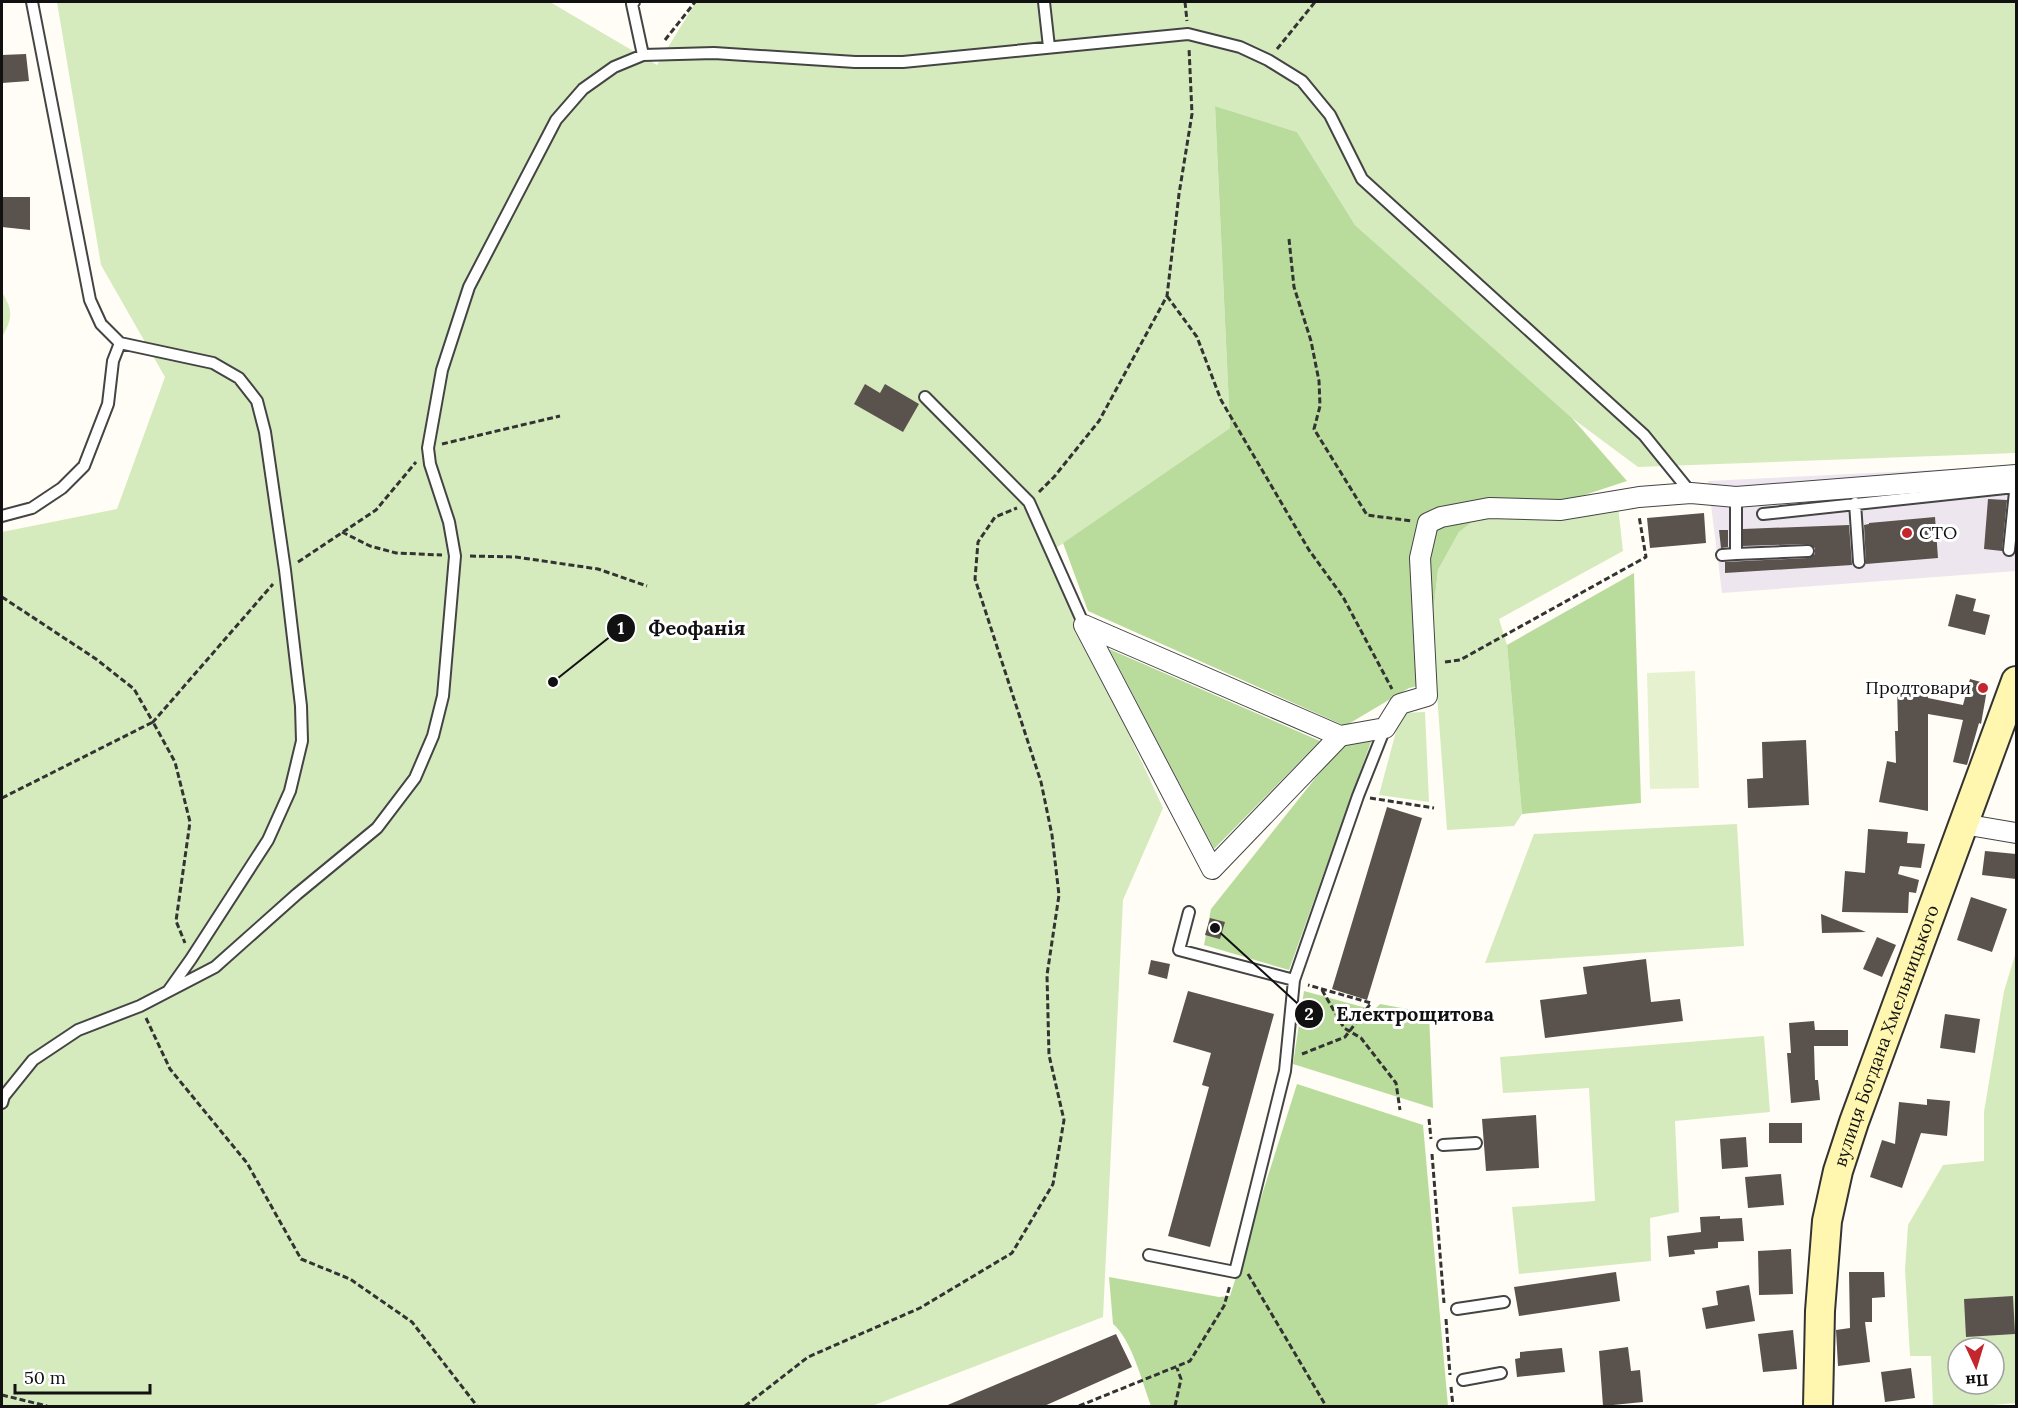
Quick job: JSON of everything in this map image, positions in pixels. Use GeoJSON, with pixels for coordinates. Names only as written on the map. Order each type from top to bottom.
{"type":"FeatureCollection","features":[{"type":"Feature","properties":{"kind":"street"},"geometry":{"type":"LineString","coordinates":[[1084,625],[1340,736],[1385,728],[1400,704],[1427,696],[1420,558],[1428,523],[1441,517],[1489,508],[1561,510],[1639,497],[1691,494],[1736,497],[2016,479]]}},
{"type":"Feature","properties":{"kind":"street"},"geometry":{"type":"LineString","coordinates":[[1084,625],[1212,869],[1340,736]]}},
{"type":"Feature","properties":{"kind":"street","name":"вулиця Богдана Хмельницького"},"geometry":{"type":"LineString","coordinates":[[1818,1407],[1820,1311],[1827,1221],[1838,1172],[1854,1122],[2016,681]]}},
{"type":"Feature","properties":{"kind":"street"},"geometry":{"type":"LineString","coordinates":[[1963,824],[2016,833]]}},
{"type":"Feature","properties":{"kind":"lane"},"geometry":{"type":"LineString","coordinates":[[32,2],[90,300],[101,324],[120,343],[213,363],[239,378],[257,401],[265,432],[285,570],[301,706],[302,741],[290,791],[268,840],[192,959],[168,991]]}},
{"type":"Feature","properties":{"kind":"lane"},"geometry":{"type":"LineString","coordinates":[[634,2],[632,4],[649,54]]}},
{"type":"Feature","properties":{"kind":"lane"},"geometry":{"type":"LineString","coordinates":[[1044,2],[1049,47]]}},
{"type":"Feature","properties":{"kind":"lane"},"geometry":{"type":"LineString","coordinates":[[2,1103],[4,1096],[33,1060],[78,1030],[140,1006],[215,967],[297,894],[377,828],[414,778],[433,736],[443,696],[454,556],[449,522],[430,464],[428,448],[442,370],[469,287],[556,120],[583,89],[614,67],[649,54],[714,53],[855,62],[903,62],[1188,34],[1240,47],[1269,60],[1302,81],[1330,116],[1362,179],[1644,435],[1691,494]]}},
{"type":"Feature","properties":{"kind":"lane"},"geometry":{"type":"LineString","coordinates":[[2,516],[32,508],[62,488],[84,466],[108,404],[113,361],[120,343]]}},
{"type":"Feature","properties":{"kind":"lane"},"geometry":{"type":"LineString","coordinates":[[925,397],[1029,502],[1084,625]]}},
{"type":"Feature","properties":{"kind":"lane"},"geometry":{"type":"LineString","coordinates":[[1763,514],[2016,479],[2009,550]]}},
{"type":"Feature","properties":{"kind":"lane"},"geometry":{"type":"LineString","coordinates":[[1736,497],[1736,554]]}},
{"type":"Feature","properties":{"kind":"lane"},"geometry":{"type":"LineString","coordinates":[[1855,503],[1859,562]]}},
{"type":"Feature","properties":{"kind":"lane"},"geometry":{"type":"LineString","coordinates":[[1722,555],[1808,550]]}},
{"type":"Feature","properties":{"kind":"lane"},"geometry":{"type":"LineString","coordinates":[[1149,1255],[1239,1269],[1285,1071],[1294,980],[1358,796],[1385,728]]}},
{"type":"Feature","properties":{"kind":"lane"},"geometry":{"type":"LineString","coordinates":[[1189,912],[1179,950],[1294,980]]}},
{"type":"Feature","properties":{"kind":"lane"},"geometry":{"type":"LineString","coordinates":[[1443,1145],[1476,1143]]}},
{"type":"Feature","properties":{"kind":"lane"},"geometry":{"type":"LineString","coordinates":[[1457,1309],[1504,1302]]}},
{"type":"Feature","properties":{"kind":"lane"},"geometry":{"type":"LineString","coordinates":[[1463,1380],[1501,1373]]}},
{"type":"Feature","properties":{"kind":"path"},"geometry":{"type":"LineString","coordinates":[[649,54],[695,2]]}},
{"type":"Feature","properties":{"kind":"path"},"geometry":{"type":"LineString","coordinates":[[745,1407],[808,1357],[920,1308],[1012,1253],[1053,1184],[1064,1120],[1049,1055],[1047,975],[1059,895],[1052,835],[1041,783],[975,579],[978,542],[995,517],[1029,502],[1054,477],[1099,421],[1167,296],[1179,194],[1192,114],[1185,2]]}},
{"type":"Feature","properties":{"kind":"path"},"geometry":{"type":"LineString","coordinates":[[1269,60],[1315,2]]}},
{"type":"Feature","properties":{"kind":"path"},"geometry":{"type":"LineString","coordinates":[[1289,239],[1294,287],[1311,341],[1319,381],[1320,406],[1314,429],[1367,515],[1428,523]]}},
{"type":"Feature","properties":{"kind":"path"},"geometry":{"type":"LineString","coordinates":[[1167,296],[1197,337],[1221,400],[1309,550],[1343,597],[1400,704]]}},
{"type":"Feature","properties":{"kind":"path"},"geometry":{"type":"LineString","coordinates":[[2,798],[153,722],[285,570],[375,510],[428,448],[560,416]]}},
{"type":"Feature","properties":{"kind":"path"},"geometry":{"type":"LineString","coordinates":[[1425,664],[1460,660],[1646,556],[1639,514]]}},
{"type":"Feature","properties":{"kind":"path"},"geometry":{"type":"LineString","coordinates":[[342,532],[370,546],[396,553],[516,557],[598,569],[647,586]]}},
{"type":"Feature","properties":{"kind":"path"},"geometry":{"type":"LineString","coordinates":[[2,597],[96,659],[134,689],[175,762],[190,822],[176,921],[192,959]]}},
{"type":"Feature","properties":{"kind":"path"},"geometry":{"type":"LineString","coordinates":[[1358,796],[1434,808]]}},
{"type":"Feature","properties":{"kind":"path"},"geometry":{"type":"LineString","coordinates":[[1286,1060],[1345,1037],[1352,1029],[1371,1003],[1322,990],[1344,1028],[1352,1033],[1361,1038],[1396,1083],[1400,1110]]}},
{"type":"Feature","properties":{"kind":"path"},"geometry":{"type":"LineString","coordinates":[[140,1006],[170,1069],[247,1162],[301,1259],[350,1279],[412,1322],[477,1407]]}},
{"type":"Feature","properties":{"kind":"path"},"geometry":{"type":"LineString","coordinates":[[1429,1119],[1431,1142]]}},
{"type":"Feature","properties":{"kind":"path"},"geometry":{"type":"LineString","coordinates":[[1432,1154],[1444,1303]]}},
{"type":"Feature","properties":{"kind":"path"},"geometry":{"type":"LineString","coordinates":[[1079,1407],[1190,1361],[1224,1306],[1239,1269]]}},
{"type":"Feature","properties":{"kind":"path"},"geometry":{"type":"LineString","coordinates":[[1239,1269],[1326,1407]]}},
{"type":"Feature","properties":{"kind":"path"},"geometry":{"type":"LineString","coordinates":[[1445,1314],[1453,1407]]}},
{"type":"Feature","properties":{"kind":"path"},"geometry":{"type":"LineString","coordinates":[[1175,1407],[1181,1378],[1177,1367]]}},
{"type":"Feature","properties":{"kind":"path"},"geometry":{"type":"LineString","coordinates":[[2,1395],[47,1407]]}},
{"type":"Feature","properties":{"kind":"shaded area"},"geometry":{"type":"Polygon","coordinates":[[[2016,466],[2016,571],[1722,593],[1708,481],[2016,466]]]}},
{"type":"Feature","properties":{"kind":"green space"},"geometry":{"type":"Polygon","coordinates":[[[57,2],[550,2],[657,65],[696,2],[2016,2],[2016,453],[1638,467],[1572,418],[1355,225],[1297,132],[1215,106],[1230,428],[1046,555],[1163,808],[1123,900],[1103,1317],[872,1406],[2,1406],[2,532],[117,509],[165,377],[101,265],[57,2]]]}},
{"type":"Feature","properties":{"kind":"green space"},"geometry":{"type":"Polygon","coordinates":[[[1215,106],[1297,132],[1355,225],[1572,418],[1627,481],[1539,510],[1490,508],[1459,532],[1438,570],[1432,625],[1437,682],[1409,688],[1345,726],[1088,611],[1063,543],[1230,428],[1215,106]]]}},
{"type":"Feature","properties":{"kind":"green space"},"geometry":{"type":"Polygon","coordinates":[[[2,292],[10,309],[10,319],[2,337],[2,292]]]}},
{"type":"Feature","properties":{"kind":"green space"},"geometry":{"type":"Polygon","coordinates":[[[1618,506],[1623,551],[1499,619],[1507,645],[1522,814],[1514,826],[1447,830],[1432,626],[1438,570],[1459,532],[1489,508],[1618,506]]]}},
{"type":"Feature","properties":{"kind":"green space"},"geometry":{"type":"Polygon","coordinates":[[[1634,573],[1641,803],[1522,814],[1507,645],[1634,573]]]}},
{"type":"Feature","properties":{"kind":"green space"},"geometry":{"type":"Polygon","coordinates":[[[1109,649],[1320,741],[1214,849],[1109,649]]]}},
{"type":"Feature","properties":{"kind":"green space"},"geometry":{"type":"Polygon","coordinates":[[[1695,671],[1699,788],[1650,789],[1647,673],[1695,671]]]}},
{"type":"Feature","properties":{"kind":"green space"},"geometry":{"type":"Polygon","coordinates":[[[1425,712],[1429,802],[1379,795],[1401,713],[1425,712]]]}},
{"type":"Feature","properties":{"kind":"green space"},"geometry":{"type":"Polygon","coordinates":[[[1372,739],[1289,970],[1204,945],[1211,909],[1341,746],[1372,739]]]}},
{"type":"Feature","properties":{"kind":"green space"},"geometry":{"type":"Polygon","coordinates":[[[1737,824],[1744,946],[1485,963],[1534,834],[1737,824]]]}},
{"type":"Feature","properties":{"kind":"green space"},"geometry":{"type":"Polygon","coordinates":[[[2016,952],[2016,1403],[1933,1406],[1931,1356],[1910,1356],[1905,1270],[1908,1225],[1943,1165],[1984,1161],[1984,1112],[2004,991],[2016,952]]]}},
{"type":"Feature","properties":{"kind":"green space"},"geometry":{"type":"Polygon","coordinates":[[[1304,991],[1374,1010],[1380,1004],[1429,1013],[1433,1108],[1293,1064],[1304,991]]]}},
{"type":"Feature","properties":{"kind":"green space"},"geometry":{"type":"Polygon","coordinates":[[[1764,1036],[1770,1112],[1675,1121],[1679,1212],[1650,1218],[1651,1261],[1519,1274],[1512,1207],[1595,1201],[1589,1088],[1503,1093],[1500,1057],[1764,1036]]]}},
{"type":"Feature","properties":{"kind":"green space"},"geometry":{"type":"Polygon","coordinates":[[[1297,1084],[1423,1125],[1448,1406],[1151,1406],[1131,1350],[1113,1324],[1109,1277],[1219,1297],[1230,1296],[1297,1084]]]}},
{"type":"Feature","properties":{"kind":"building"},"geometry":{"type":"Polygon","coordinates":[[[26,54],[29,81],[2,83],[2,55],[26,54]]]}},
{"type":"Feature","properties":{"kind":"building"},"geometry":{"type":"Polygon","coordinates":[[[2,197],[30,197],[30,230],[2,227],[2,197]]]}},
{"type":"Feature","properties":{"kind":"building"},"geometry":{"type":"Polygon","coordinates":[[[865,384],[880,393],[885,384],[919,404],[903,432],[854,404],[865,384]]]}},
{"type":"Feature","properties":{"kind":"building"},"geometry":{"type":"Polygon","coordinates":[[[1988,499],[2007,500],[2002,551],[1984,549],[1988,499]]]}},
{"type":"Feature","properties":{"kind":"building"},"geometry":{"type":"Polygon","coordinates":[[[1704,513],[1706,543],[1650,548],[1647,518],[1704,513]]]}},
{"type":"Feature","properties":{"kind":"building"},"geometry":{"type":"Polygon","coordinates":[[[1935,517],[1938,558],[1866,564],[1864,525],[1935,517]]]}},
{"type":"Feature","properties":{"kind":"building"},"geometry":{"type":"Polygon","coordinates":[[[1849,525],[1852,565],[1725,573],[1725,562],[1808,558],[1815,554],[1815,548],[1808,544],[1743,546],[1743,529],[1849,525]]]}},
{"type":"Feature","properties":{"kind":"building"},"geometry":{"type":"Polygon","coordinates":[[[1719,530],[1728,530],[1728,547],[1721,548],[1719,530]]]}},
{"type":"Feature","properties":{"kind":"building"},"geometry":{"type":"Polygon","coordinates":[[[1956,594],[1976,599],[1973,611],[1990,615],[1985,635],[1948,626],[1956,594]]]}},
{"type":"Feature","properties":{"kind":"building"},"geometry":{"type":"Polygon","coordinates":[[[1970,679],[1988,684],[1981,724],[1979,723],[1967,765],[1953,762],[1963,720],[1928,714],[1928,811],[1879,802],[1887,761],[1896,763],[1897,685],[1927,684],[1928,698],[1963,705],[1970,679]]]}},
{"type":"Feature","properties":{"kind":"building"},"geometry":{"type":"Polygon","coordinates":[[[1806,740],[1809,805],[1748,808],[1747,779],[1763,778],[1762,742],[1806,740]]]}},
{"type":"Feature","properties":{"kind":"building"},"geometry":{"type":"Polygon","coordinates":[[[1387,807],[1422,818],[1367,1000],[1332,989],[1387,807]]]}},
{"type":"Feature","properties":{"kind":"building"},"geometry":{"type":"Polygon","coordinates":[[[1868,829],[1908,832],[1907,843],[1925,844],[1921,868],[1900,866],[1898,874],[1919,880],[1916,893],[1909,892],[1908,913],[1842,912],[1845,871],[1865,873],[1868,829]]]}},
{"type":"Feature","properties":{"kind":"building"},"geometry":{"type":"Polygon","coordinates":[[[1985,851],[2016,854],[2016,879],[1982,875],[1985,851]]]}},
{"type":"Feature","properties":{"kind":"building"},"geometry":{"type":"Polygon","coordinates":[[[1971,897],[2007,909],[1992,952],[1957,940],[1971,897]]]}},
{"type":"Feature","properties":{"kind":"building"},"geometry":{"type":"Polygon","coordinates":[[[1821,914],[1866,932],[1822,933],[1821,914]]]}},
{"type":"Feature","properties":{"kind":"building"},"geometry":{"type":"Polygon","coordinates":[[[1210,918],[1225,922],[1220,939],[1205,935],[1210,918]]]}},
{"type":"Feature","properties":{"kind":"building"},"geometry":{"type":"Polygon","coordinates":[[[1877,937],[1896,945],[1882,977],[1863,969],[1877,937]]]}},
{"type":"Feature","properties":{"kind":"building"},"geometry":{"type":"Polygon","coordinates":[[[1646,959],[1651,1002],[1680,999],[1683,1021],[1545,1038],[1540,1000],[1587,994],[1583,967],[1646,959]]]}},
{"type":"Feature","properties":{"kind":"building"},"geometry":{"type":"Polygon","coordinates":[[[1151,960],[1170,964],[1167,979],[1148,974],[1151,960]]]}},
{"type":"Feature","properties":{"kind":"building"},"geometry":{"type":"Polygon","coordinates":[[[1188,991],[1274,1014],[1210,1247],[1168,1236],[1209,1087],[1202,1085],[1211,1053],[1173,1042],[1188,991]]]}},
{"type":"Feature","properties":{"kind":"building"},"geometry":{"type":"Polygon","coordinates":[[[1945,1014],[1980,1019],[1975,1053],[1940,1048],[1945,1014]]]}},
{"type":"Feature","properties":{"kind":"building"},"geometry":{"type":"Polygon","coordinates":[[[1814,1021],[1815,1030],[1848,1030],[1848,1046],[1814,1046],[1815,1080],[1818,1080],[1820,1100],[1791,1103],[1787,1053],[1791,1053],[1789,1023],[1814,1021]]]}},
{"type":"Feature","properties":{"kind":"building"},"geometry":{"type":"Polygon","coordinates":[[[1927,1099],[1950,1101],[1947,1136],[1921,1133],[1902,1188],[1870,1177],[1882,1140],[1895,1144],[1899,1102],[1927,1105],[1927,1099]]]}},
{"type":"Feature","properties":{"kind":"building"},"geometry":{"type":"Polygon","coordinates":[[[1536,1115],[1539,1168],[1486,1171],[1482,1119],[1536,1115]]]}},
{"type":"Feature","properties":{"kind":"building"},"geometry":{"type":"Polygon","coordinates":[[[1769,1123],[1802,1123],[1802,1143],[1769,1143],[1769,1123]]]}},
{"type":"Feature","properties":{"kind":"building"},"geometry":{"type":"Polygon","coordinates":[[[1746,1137],[1748,1167],[1722,1169],[1720,1139],[1746,1137]]]}},
{"type":"Feature","properties":{"kind":"building"},"geometry":{"type":"Polygon","coordinates":[[[1781,1174],[1784,1205],[1748,1208],[1745,1177],[1781,1174]]]}},
{"type":"Feature","properties":{"kind":"building"},"geometry":{"type":"Polygon","coordinates":[[[1720,1216],[1720,1219],[1742,1218],[1744,1241],[1718,1242],[1718,1248],[1694,1250],[1695,1254],[1669,1257],[1667,1236],[1701,1232],[1700,1217],[1720,1216]]]}},
{"type":"Feature","properties":{"kind":"building"},"geometry":{"type":"Polygon","coordinates":[[[1791,1249],[1793,1294],[1759,1295],[1758,1251],[1791,1249]]]}},
{"type":"Feature","properties":{"kind":"building"},"geometry":{"type":"Polygon","coordinates":[[[1616,1272],[1620,1301],[1519,1316],[1514,1287],[1616,1272]]]}},
{"type":"Feature","properties":{"kind":"building"},"geometry":{"type":"Polygon","coordinates":[[[1849,1272],[1884,1272],[1885,1297],[1872,1298],[1872,1322],[1865,1322],[1870,1362],[1838,1366],[1836,1330],[1850,1328],[1849,1272]]]}},
{"type":"Feature","properties":{"kind":"building"},"geometry":{"type":"Polygon","coordinates":[[[1749,1285],[1755,1321],[1706,1329],[1702,1308],[1718,1305],[1716,1291],[1749,1285]]]}},
{"type":"Feature","properties":{"kind":"building"},"geometry":{"type":"Polygon","coordinates":[[[2013,1296],[2015,1334],[1966,1336],[1964,1299],[2013,1296]]]}},
{"type":"Feature","properties":{"kind":"building"},"geometry":{"type":"Polygon","coordinates":[[[1793,1330],[1797,1369],[1763,1372],[1758,1334],[1793,1330]]]}},
{"type":"Feature","properties":{"kind":"building"},"geometry":{"type":"Polygon","coordinates":[[[1116,1334],[1132,1367],[1042,1407],[943,1407],[1116,1334]]]}},
{"type":"Feature","properties":{"kind":"building"},"geometry":{"type":"Polygon","coordinates":[[[1628,1347],[1631,1371],[1640,1370],[1643,1402],[1603,1406],[1599,1351],[1628,1347]]]}},
{"type":"Feature","properties":{"kind":"building"},"geometry":{"type":"Polygon","coordinates":[[[1562,1348],[1565,1372],[1517,1377],[1515,1359],[1520,1358],[1520,1352],[1562,1348]]]}},
{"type":"Feature","properties":{"kind":"building"},"geometry":{"type":"Polygon","coordinates":[[[1911,1368],[1915,1398],[1885,1402],[1881,1372],[1911,1368]]]}},
{"type":"Feature","properties":{"kind":"place","name":"СТО"},"geometry":{"type":"Point","coordinates":[1907,533]}},
{"type":"Feature","properties":{"kind":"place","name":"Феофанія"},"geometry":{"type":"Point","coordinates":[553,682]}},
{"type":"Feature","properties":{"kind":"place","name":"Продтовари"},"geometry":{"type":"Point","coordinates":[1983,688]}},
{"type":"Feature","properties":{"kind":"place","name":"Електрощитова"},"geometry":{"type":"Point","coordinates":[1215,928]}}]}
